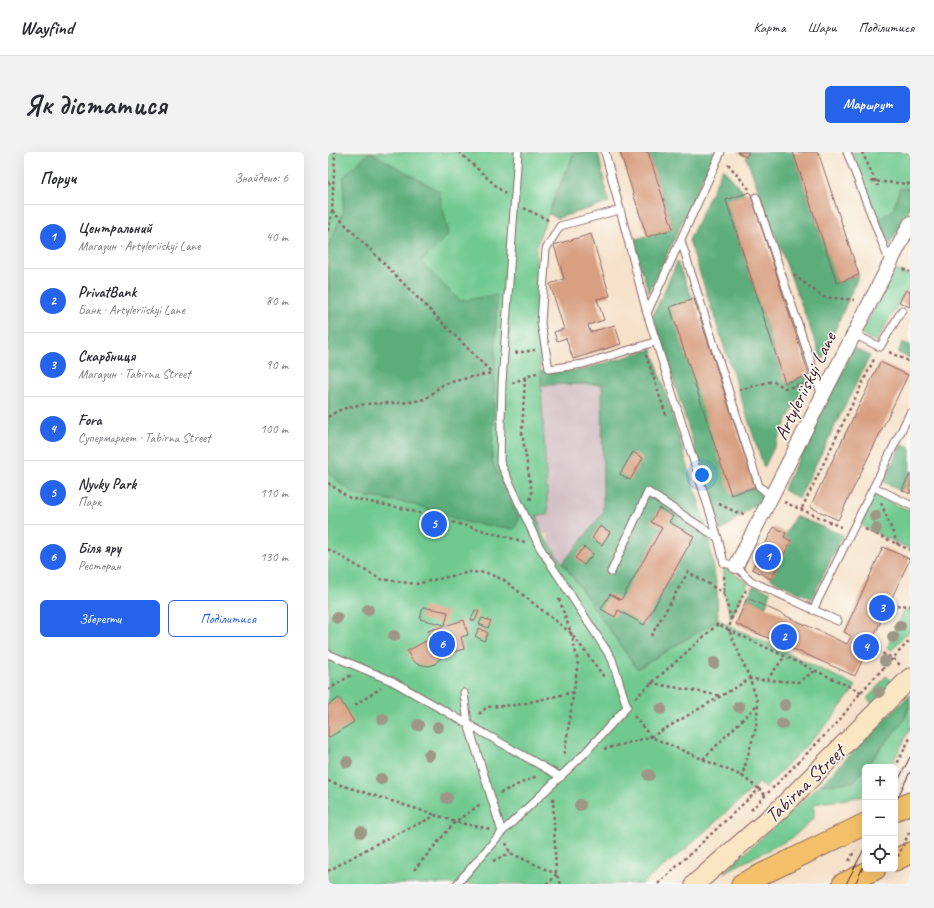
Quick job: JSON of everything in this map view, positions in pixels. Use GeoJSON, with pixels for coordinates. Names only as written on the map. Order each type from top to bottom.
{"type":"FeatureCollection","features":[{"type":"Feature","properties":{"kind":"main road","name":"Tabirna Street"},"geometry":{"type":"LineString","coordinates":[[695,884],[779,810],[910,678]]}},
{"type":"Feature","properties":{"kind":"main road"},"geometry":{"type":"LineString","coordinates":[[898,809],[910,803]]}},
{"type":"Feature","properties":{"kind":"main road"},"geometry":{"type":"LineString","coordinates":[[742,884],[862,834]]}},
{"type":"Feature","properties":{"kind":"main road"},"geometry":{"type":"LineString","coordinates":[[898,859],[910,853]]}},
{"type":"Feature","properties":{"kind":"main road"},"geometry":{"type":"LineString","coordinates":[[843,884],[869,872]]}},
{"type":"Feature","properties":{"kind":"street","name":"Artyleriiskyi Lane"},"geometry":{"type":"LineString","coordinates":[[730,565],[762,516],[910,224]]}},
{"type":"Feature","properties":{"kind":"lane"},"geometry":{"type":"LineString","coordinates":[[456,884],[502,832],[582,756],[627,707],[612,660],[539,546],[500,462],[502,383],[518,152]]}},
{"type":"Feature","properties":{"kind":"lane"},"geometry":{"type":"LineString","coordinates":[[605,152],[619,210],[655,342],[718,538],[730,565],[751,581],[838,621]]}},
{"type":"Feature","properties":{"kind":"lane"},"geometry":{"type":"LineString","coordinates":[[847,152],[890,263]]}},
{"type":"Feature","properties":{"kind":"lane"},"geometry":{"type":"LineString","coordinates":[[647,313],[721,153]]}},
{"type":"Feature","properties":{"kind":"lane"},"geometry":{"type":"LineString","coordinates":[[756,197],[822,398]]}},
{"type":"Feature","properties":{"kind":"lane"},"geometry":{"type":"LineString","coordinates":[[619,210],[560,226],[546,249],[541,323],[549,369],[583,364],[655,342]]}},
{"type":"Feature","properties":{"kind":"lane"},"geometry":{"type":"LineString","coordinates":[[681,240],[759,486],[772,497]]}},
{"type":"Feature","properties":{"kind":"lane"},"geometry":{"type":"LineString","coordinates":[[854,334],[880,347],[902,310]]}},
{"type":"Feature","properties":{"kind":"lane"},"geometry":{"type":"LineString","coordinates":[[813,610],[910,413]]}},
{"type":"Feature","properties":{"kind":"lane"},"geometry":{"type":"LineString","coordinates":[[874,486],[910,505]]}},
{"type":"Feature","properties":{"kind":"lane"},"geometry":{"type":"LineString","coordinates":[[611,572],[648,492],[718,538]]}},
{"type":"Feature","properties":{"kind":"lane"},"geometry":{"type":"LineString","coordinates":[[328,654],[392,681],[561,777]]}},
{"type":"Feature","properties":{"kind":"lane"},"geometry":{"type":"LineString","coordinates":[[464,692],[468,724],[502,832]]}},
{"type":"Feature","properties":{"kind":"path"},"geometry":{"type":"LineString","coordinates":[[328,230],[332,211],[335,152]]}},
{"type":"Feature","properties":{"kind":"path"},"geometry":{"type":"LineString","coordinates":[[459,152],[514,203],[560,226]]}},
{"type":"Feature","properties":{"kind":"path"},"geometry":{"type":"LineString","coordinates":[[862,152],[878,186]]}},
{"type":"Feature","properties":{"kind":"path"},"geometry":{"type":"LineString","coordinates":[[721,153],[756,197]]}},
{"type":"Feature","properties":{"kind":"path"},"geometry":{"type":"LineString","coordinates":[[858,180],[910,184]]}},
{"type":"Feature","properties":{"kind":"path"},"geometry":{"type":"LineString","coordinates":[[328,182],[333,188]]}},
{"type":"Feature","properties":{"kind":"path"},"geometry":{"type":"LineString","coordinates":[[332,211],[502,383],[511,384],[549,369]]}},
{"type":"Feature","properties":{"kind":"path"},"geometry":{"type":"LineString","coordinates":[[779,268],[790,272],[823,297],[848,300],[872,299]]}},
{"type":"Feature","properties":{"kind":"path"},"geometry":{"type":"LineString","coordinates":[[802,508],[880,347],[910,362]]}},
{"type":"Feature","properties":{"kind":"path"},"geometry":{"type":"LineString","coordinates":[[504,354],[545,348]]}},
{"type":"Feature","properties":{"kind":"path"},"geometry":{"type":"LineString","coordinates":[[328,417],[333,413],[363,403],[393,404],[425,399],[442,386],[492,373]]}},
{"type":"Feature","properties":{"kind":"path"},"geometry":{"type":"LineString","coordinates":[[525,378],[522,433],[532,493],[527,519]]}},
{"type":"Feature","properties":{"kind":"path"},"geometry":{"type":"LineString","coordinates":[[730,394],[758,384],[773,381],[785,388],[800,386],[816,380]]}},
{"type":"Feature","properties":{"kind":"path"},"geometry":{"type":"LineString","coordinates":[[328,483],[350,498],[401,508],[539,546]]}},
{"type":"Feature","properties":{"kind":"path"},"geometry":{"type":"LineString","coordinates":[[874,486],[898,545]]}},
{"type":"Feature","properties":{"kind":"path"},"geometry":{"type":"LineString","coordinates":[[705,497],[738,513],[762,516]]}},
{"type":"Feature","properties":{"kind":"path"},"geometry":{"type":"LineString","coordinates":[[772,497],[802,508],[851,532]]}},
{"type":"Feature","properties":{"kind":"path"},"geometry":{"type":"LineString","coordinates":[[855,525],[910,550]]}},
{"type":"Feature","properties":{"kind":"path"},"geometry":{"type":"LineString","coordinates":[[328,549],[380,579],[416,584],[470,572],[487,573],[504,580],[571,633],[608,682]]}},
{"type":"Feature","properties":{"kind":"path"},"geometry":{"type":"LineString","coordinates":[[730,565],[724,593],[731,619],[730,630],[758,703],[756,728],[742,776]]}},
{"type":"Feature","properties":{"kind":"path"},"geometry":{"type":"LineString","coordinates":[[651,636],[688,572],[724,593]]}},
{"type":"Feature","properties":{"kind":"path"},"geometry":{"type":"LineString","coordinates":[[731,619],[751,581]]}},
{"type":"Feature","properties":{"kind":"path"},"geometry":{"type":"LineString","coordinates":[[414,870],[455,822],[491,797],[542,774],[561,777],[578,662],[571,633],[558,596]]}},
{"type":"Feature","properties":{"kind":"path"},"geometry":{"type":"LineString","coordinates":[[897,605],[910,606]]}},
{"type":"Feature","properties":{"kind":"path"},"geometry":{"type":"LineString","coordinates":[[765,795],[742,776],[650,736],[627,707],[651,683],[718,624],[861,692]]}},
{"type":"Feature","properties":{"kind":"path"},"geometry":{"type":"LineString","coordinates":[[756,804],[838,722],[861,692],[910,640]]}},
{"type":"Feature","properties":{"kind":"path"},"geometry":{"type":"LineString","coordinates":[[878,650],[893,658]]}},
{"type":"Feature","properties":{"kind":"path"},"geometry":{"type":"LineString","coordinates":[[767,680],[785,656]]}},
{"type":"Feature","properties":{"kind":"path"},"geometry":{"type":"LineString","coordinates":[[328,690],[362,668]]}},
{"type":"Feature","properties":{"kind":"path"},"geometry":{"type":"LineString","coordinates":[[582,756],[650,736],[750,679],[798,682],[815,671]]}},
{"type":"Feature","properties":{"kind":"path"},"geometry":{"type":"LineString","coordinates":[[355,705],[392,681]]}},
{"type":"Feature","properties":{"kind":"path"},"geometry":{"type":"LineString","coordinates":[[651,683],[722,696]]}},
{"type":"Feature","properties":{"kind":"path"},"geometry":{"type":"LineString","coordinates":[[468,724],[487,707],[517,705],[574,692]]}},
{"type":"Feature","properties":{"kind":"path"},"geometry":{"type":"LineString","coordinates":[[703,759],[758,703]]}},
{"type":"Feature","properties":{"kind":"path"},"geometry":{"type":"LineString","coordinates":[[897,764],[910,738]]}},
{"type":"Feature","properties":{"kind":"path"},"geometry":{"type":"LineString","coordinates":[[328,781],[455,822],[502,832],[510,853],[556,874]]}},
{"type":"Feature","properties":{"kind":"path"},"geometry":{"type":"LineString","coordinates":[[553,784],[556,874],[561,884]]}},
{"type":"Feature","properties":{"kind":"path"},"geometry":{"type":"LineString","coordinates":[[658,884],[758,789]]}},
{"type":"Feature","properties":{"kind":"path"},"geometry":{"type":"LineString","coordinates":[[328,871],[374,845],[437,815]]}},
{"type":"Feature","properties":{"kind":"path"},"geometry":{"type":"LineString","coordinates":[[898,855],[910,831]]}},
{"type":"Feature","properties":{"kind":"path"},"geometry":{"type":"LineString","coordinates":[[848,864],[862,834]]}},
{"type":"Feature","properties":{"kind":"path"},"geometry":{"type":"LineString","coordinates":[[546,884],[551,881],[556,874]]}},
{"type":"Feature","properties":{"kind":"shaded area"},"geometry":{"type":"Polygon","coordinates":[[[602,384],[603,513],[588,542],[563,563],[549,544],[548,534],[542,534],[537,515],[548,514],[541,385],[602,384]]]}},
{"type":"Feature","properties":{"kind":"green space"},"geometry":{"type":"Polygon","coordinates":[[[328,152],[575,152],[555,195],[536,247],[548,515],[537,515],[542,534],[637,669],[718,620],[856,686],[830,721],[765,788],[759,783],[683,851],[642,884],[328,884],[328,152]]]}},
{"type":"Feature","properties":{"kind":"green space"},"geometry":{"type":"Polygon","coordinates":[[[370,152],[439,191],[449,234],[421,262],[460,301],[497,295],[492,461],[519,519],[514,529],[465,522],[409,503],[355,495],[328,473],[328,247],[343,213],[344,176],[370,152]]]}},
{"type":"Feature","properties":{"kind":"green space"},"geometry":{"type":"Polygon","coordinates":[[[575,152],[598,152],[609,203],[558,218],[548,214],[575,152]]]}},
{"type":"Feature","properties":{"kind":"green space"},"geometry":{"type":"Polygon","coordinates":[[[648,152],[715,152],[649,293],[632,240],[673,229],[648,152]]]}},
{"type":"Feature","properties":{"kind":"green space"},"geometry":{"type":"Polygon","coordinates":[[[749,152],[793,152],[837,282],[859,275],[822,360],[746,157],[749,152]]]}},
{"type":"Feature","properties":{"kind":"green space"},"geometry":{"type":"Polygon","coordinates":[[[852,152],[900,152],[906,154],[907,152],[910,152],[910,189],[900,188],[893,210],[878,220],[852,152]]]}},
{"type":"Feature","properties":{"kind":"green space"},"geometry":{"type":"Polygon","coordinates":[[[723,168],[745,194],[726,200],[785,383],[809,375],[764,468],[689,240],[723,168]]]}},
{"type":"Feature","properties":{"kind":"green space"},"geometry":{"type":"Polygon","coordinates":[[[900,188],[910,189],[910,208],[890,244],[878,220],[893,210],[900,188]]]}},
{"type":"Feature","properties":{"kind":"green space"},"geometry":{"type":"Polygon","coordinates":[[[677,262],[693,299],[732,495],[755,487],[763,498],[721,531],[653,316],[677,262]]]}},
{"type":"Feature","properties":{"kind":"green space"},"geometry":{"type":"Polygon","coordinates":[[[895,269],[910,276],[910,292],[906,290],[876,342],[861,334],[895,269]]]}},
{"type":"Feature","properties":{"kind":"green space"},"geometry":{"type":"Polygon","coordinates":[[[902,342],[910,345],[910,358],[898,353],[902,342]]]}},
{"type":"Feature","properties":{"kind":"green space"},"geometry":{"type":"Polygon","coordinates":[[[854,348],[870,356],[799,498],[783,490],[854,348]]]}},
{"type":"Feature","properties":{"kind":"green space"},"geometry":{"type":"Polygon","coordinates":[[[652,349],[708,531],[717,589],[718,620],[637,669],[563,563],[603,513],[602,384],[541,385],[541,371],[582,370],[652,349]]]}},
{"type":"Feature","properties":{"kind":"green space"},"geometry":{"type":"Polygon","coordinates":[[[902,443],[910,447],[910,474],[901,491],[883,482],[902,443]]]}},
{"type":"Feature","properties":{"kind":"green space"},"geometry":{"type":"Polygon","coordinates":[[[875,494],[910,511],[910,549],[861,526],[875,494]]]}},
{"type":"Feature","properties":{"kind":"green space"},"geometry":{"type":"Polygon","coordinates":[[[795,516],[843,535],[812,599],[771,579],[791,541],[784,537],[795,516]]]}},
{"type":"Feature","properties":{"kind":"green space"},"geometry":{"type":"Polygon","coordinates":[[[724,567],[748,583],[731,619],[724,593],[724,567]]]}},
{"type":"Feature","properties":{"kind":"green space"},"geometry":{"type":"Polygon","coordinates":[[[754,585],[771,592],[766,606],[747,598],[754,585]]]}},
{"type":"Feature","properties":{"kind":"green space"},"geometry":{"type":"Polygon","coordinates":[[[903,610],[910,610],[910,630],[892,650],[887,648],[903,610]]]}},
{"type":"Feature","properties":{"kind":"green space"},"geometry":{"type":"Polygon","coordinates":[[[886,676],[893,682],[872,703],[867,699],[886,676]]]}},
{"type":"Feature","properties":{"kind":"green space"},"geometry":{"type":"Polygon","coordinates":[[[910,694],[910,704],[904,720],[868,764],[862,764],[862,771],[853,782],[820,785],[910,694]]]}},
{"type":"Feature","properties":{"kind":"green space"},"geometry":{"type":"Polygon","coordinates":[[[910,704],[910,729],[892,764],[868,764],[904,720],[910,704]]]}},
{"type":"Feature","properties":{"kind":"green space"},"geometry":{"type":"Polygon","coordinates":[[[862,772],[862,796],[814,804],[814,818],[792,838],[723,873],[820,785],[853,782],[862,772]]]}},
{"type":"Feature","properties":{"kind":"building"},"geometry":{"type":"Polygon","coordinates":[[[620,152],[648,152],[673,229],[647,237],[620,152]]]}},
{"type":"Feature","properties":{"kind":"building"},"geometry":{"type":"Polygon","coordinates":[[[737,152],[749,152],[746,157],[737,152]]]}},
{"type":"Feature","properties":{"kind":"building"},"geometry":{"type":"Polygon","coordinates":[[[793,152],[818,152],[859,275],[837,283],[793,152]]]}},
{"type":"Feature","properties":{"kind":"building"},"geometry":{"type":"Polygon","coordinates":[[[750,192],[809,375],[785,383],[726,200],[750,192]]]}},
{"type":"Feature","properties":{"kind":"building"},"geometry":{"type":"Polygon","coordinates":[[[591,234],[610,296],[597,299],[604,320],[588,325],[590,332],[615,325],[621,344],[573,359],[566,338],[557,341],[554,332],[564,329],[550,284],[564,279],[554,245],[591,234]]]}},
{"type":"Feature","properties":{"kind":"building"},"geometry":{"type":"Polygon","coordinates":[[[906,290],[910,292],[910,307],[899,302],[906,290]]]}},
{"type":"Feature","properties":{"kind":"building"},"geometry":{"type":"Polygon","coordinates":[[[694,299],[755,487],[731,495],[670,307],[694,299]]]}},
{"type":"Feature","properties":{"kind":"building"},"geometry":{"type":"Polygon","coordinates":[[[880,362],[908,375],[838,520],[810,507],[880,362]]]}},
{"type":"Feature","properties":{"kind":"building"},"geometry":{"type":"Polygon","coordinates":[[[633,452],[643,458],[630,480],[620,474],[633,452]]]}},
{"type":"Feature","properties":{"kind":"building"},"geometry":{"type":"Polygon","coordinates":[[[910,474],[910,494],[902,490],[910,474]]]}},
{"type":"Feature","properties":{"kind":"building"},"geometry":{"type":"Polygon","coordinates":[[[659,508],[673,516],[669,522],[694,536],[644,625],[618,610],[615,617],[601,609],[610,594],[621,600],[662,528],[651,522],[659,508]]]}},
{"type":"Feature","properties":{"kind":"building"},"geometry":{"type":"Polygon","coordinates":[[[600,526],[610,532],[602,545],[592,538],[600,526]]]}},
{"type":"Feature","properties":{"kind":"building"},"geometry":{"type":"Polygon","coordinates":[[[774,527],[786,533],[784,537],[791,541],[771,579],[752,569],[774,527]]]}},
{"type":"Feature","properties":{"kind":"building"},"geometry":{"type":"Polygon","coordinates":[[[584,547],[593,554],[584,565],[575,558],[584,547]]]}},
{"type":"Feature","properties":{"kind":"building"},"geometry":{"type":"Polygon","coordinates":[[[883,547],[910,559],[855,676],[736,624],[747,598],[847,644],[851,636],[844,632],[883,547]]]}},
{"type":"Feature","properties":{"kind":"building"},"geometry":{"type":"Polygon","coordinates":[[[423,607],[448,612],[445,625],[420,619],[423,607]]]}},
{"type":"Feature","properties":{"kind":"building"},"geometry":{"type":"Polygon","coordinates":[[[475,610],[479,611],[475,621],[471,620],[475,610]]]}},
{"type":"Feature","properties":{"kind":"building"},"geometry":{"type":"Polygon","coordinates":[[[482,618],[491,621],[488,628],[479,624],[482,618]]]}},
{"type":"Feature","properties":{"kind":"building"},"geometry":{"type":"Polygon","coordinates":[[[464,620],[468,635],[461,637],[464,649],[443,655],[435,664],[429,666],[417,664],[412,660],[407,651],[430,639],[428,631],[464,620]]]}},
{"type":"Feature","properties":{"kind":"building"},"geometry":{"type":"Polygon","coordinates":[[[479,628],[488,633],[484,641],[475,636],[479,628]]]}},
{"type":"Feature","properties":{"kind":"building"},"geometry":{"type":"Polygon","coordinates":[[[339,698],[354,722],[328,738],[328,705],[339,698]]]}},
{"type":"Feature","properties":{"kind":"tram line"},"geometry":{"type":"LineString","coordinates":[[898,781],[910,757]]}},
{"type":"Feature","properties":{"kind":"tram line"},"geometry":{"type":"LineString","coordinates":[[896,800],[910,772]]}},
{"type":"Feature","properties":{"kind":"tram line"},"geometry":{"type":"LineString","coordinates":[[846,884],[862,853]]}},
{"type":"Feature","properties":{"kind":"tram line"},"geometry":{"type":"LineString","coordinates":[[855,884],[862,869]]}},
{"type":"Feature","properties":{"kind":"place","name":"Nyvky Park"},"geometry":{"type":"Point","coordinates":[434,524]}},
{"type":"Feature","properties":{"kind":"place","name":"Центральний"},"geometry":{"type":"Point","coordinates":[768,557]}},
{"type":"Feature","properties":{"kind":"place","name":"Скарбниця"},"geometry":{"type":"Point","coordinates":[882,608]}},
{"type":"Feature","properties":{"kind":"place","name":"PrivatBank"},"geometry":{"type":"Point","coordinates":[784,637]}},
{"type":"Feature","properties":{"kind":"place","name":"Біля яру"},"geometry":{"type":"Point","coordinates":[442,644]}},
{"type":"Feature","properties":{"kind":"place","name":"Fora"},"geometry":{"type":"Point","coordinates":[866,647]}}]}
